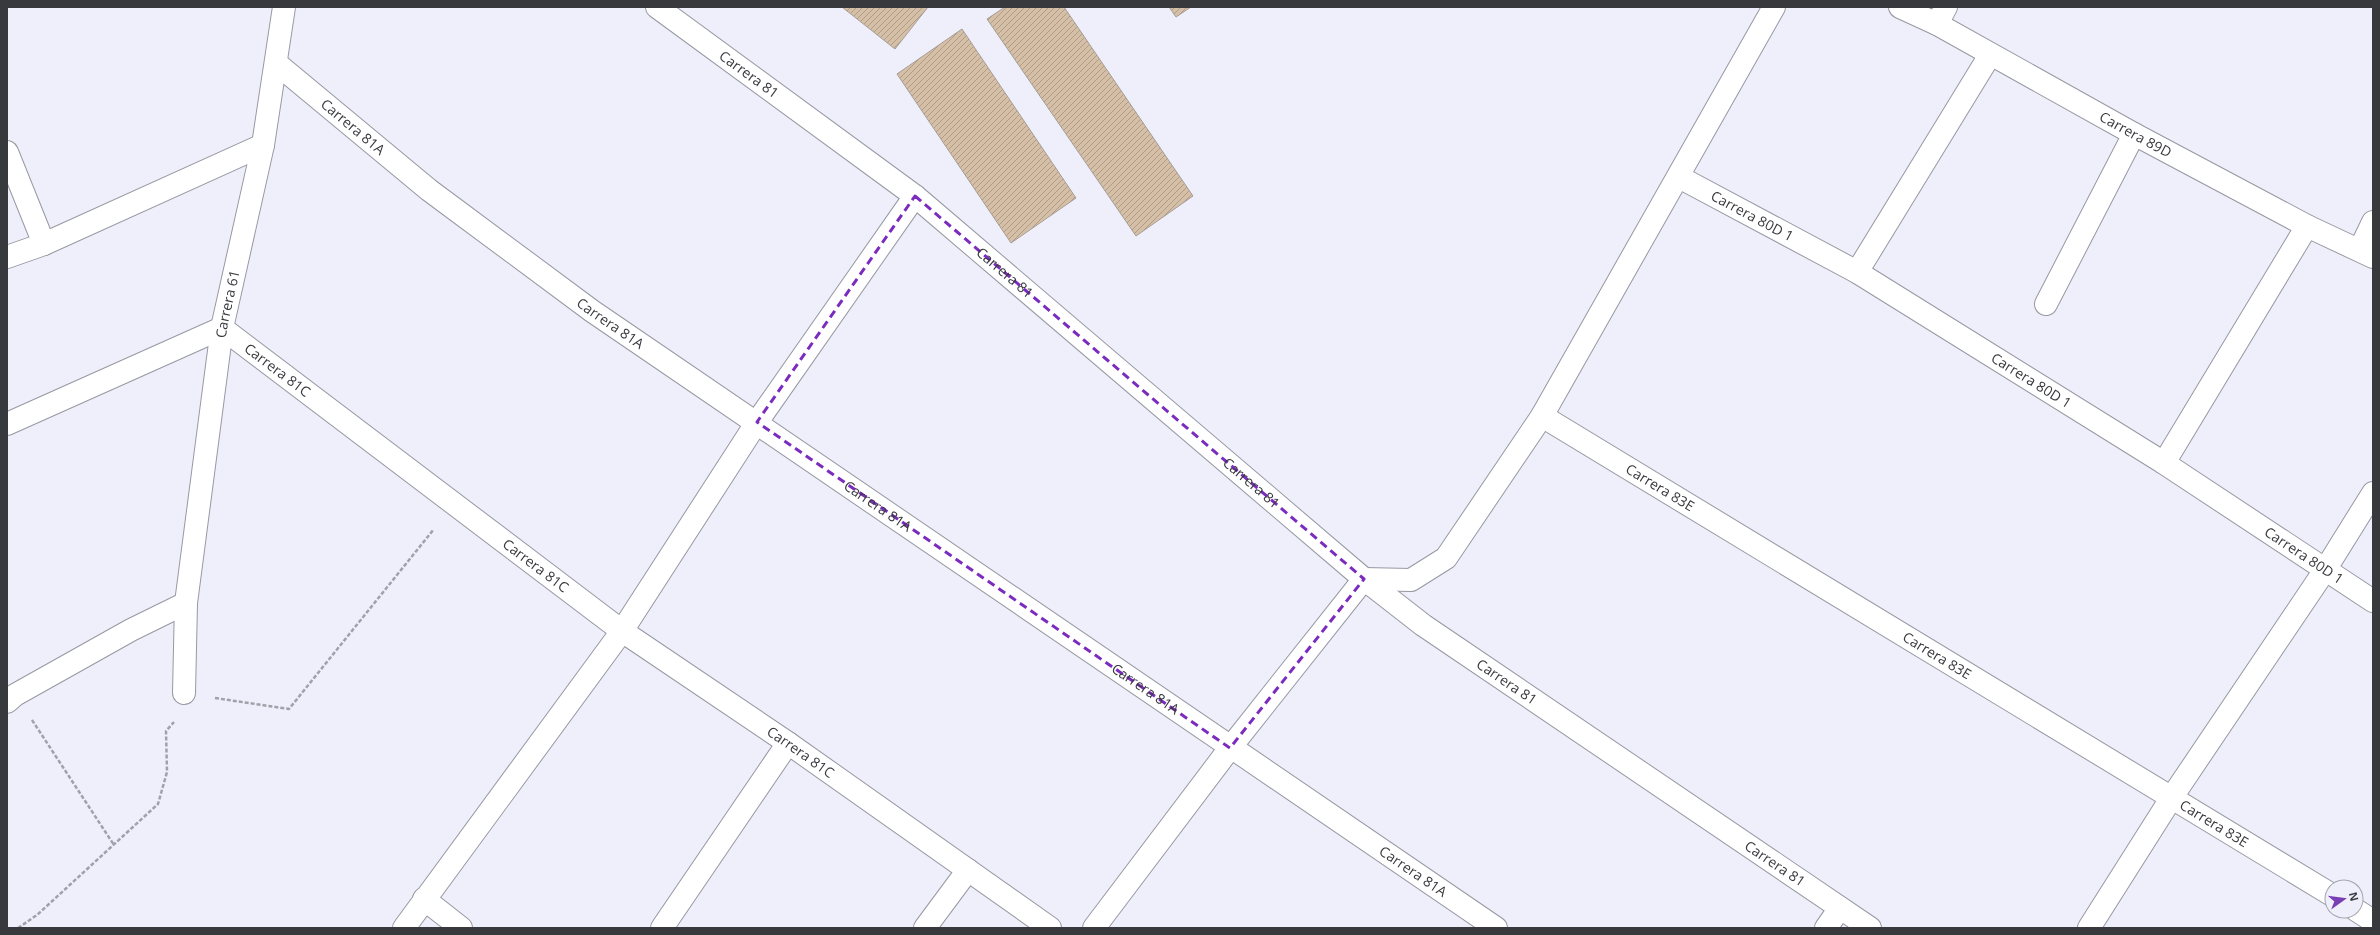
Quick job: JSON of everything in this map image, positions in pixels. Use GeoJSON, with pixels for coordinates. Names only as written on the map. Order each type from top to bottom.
{"type":"FeatureCollection","features":[{"type":"Feature","properties":{"kind":"street","name":"Carrera 61"},"geometry":{"type":"LineString","coordinates":[[184,693],[186,603],[222,328],[263,145],[284,7]]}},
{"type":"Feature","properties":{"kind":"street","name":"Carrera 81"},"geometry":{"type":"LineString","coordinates":[[657,7],[915,196],[1364,579],[1423,625],[1870,928]]}},
{"type":"Feature","properties":{"kind":"street"},"geometry":{"type":"LineString","coordinates":[[1094,928],[1230,748],[1364,579],[1411,580],[1446,558],[1542,416],[1774,7]]}},
{"type":"Feature","properties":{"kind":"street","name":"Carrera 89D"},"geometry":{"type":"LineString","coordinates":[[1900,7],[1942,16],[1990,55],[2307,226],[2366,253]]}},
{"type":"Feature","properties":{"kind":"street"},"geometry":{"type":"LineString","coordinates":[[1857,272],[1990,55]]}},
{"type":"Feature","properties":{"kind":"street","name":"Carrera 81A"},"geometry":{"type":"LineString","coordinates":[[276,63],[442,199],[592,311],[757,422],[1230,748],[1496,928]]}},
{"type":"Feature","properties":{"kind":"street"},"geometry":{"type":"LineString","coordinates":[[2046,304],[2134,134]]}},
{"type":"Feature","properties":{"kind":"street"},"geometry":{"type":"LineString","coordinates":[[7,257],[44,244],[263,145]]}},
{"type":"Feature","properties":{"kind":"street"},"geometry":{"type":"LineString","coordinates":[[7,152],[44,244]]}},
{"type":"Feature","properties":{"kind":"street","name":"Carrera 80D 1"},"geometry":{"type":"LineString","coordinates":[[1679,176],[1857,272],[2164,463],[2373,601]]}},
{"type":"Feature","properties":{"kind":"street"},"geometry":{"type":"LineString","coordinates":[[404,928],[622,631],[757,422],[915,196]]}},
{"type":"Feature","properties":{"kind":"street"},"geometry":{"type":"LineString","coordinates":[[2366,253],[2373,222]]}},
{"type":"Feature","properties":{"kind":"street"},"geometry":{"type":"LineString","coordinates":[[2164,463],[2307,226]]}},
{"type":"Feature","properties":{"kind":"street"},"geometry":{"type":"LineString","coordinates":[[7,424],[222,328]]}},
{"type":"Feature","properties":{"kind":"street","name":"Carrera 81C"},"geometry":{"type":"LineString","coordinates":[[222,328],[622,631],[788,743],[1050,928]]}},
{"type":"Feature","properties":{"kind":"street","name":"Carrera 83E"},"geometry":{"type":"LineString","coordinates":[[1542,416],[2324,890]]}},
{"type":"Feature","properties":{"kind":"street"},"geometry":{"type":"LineString","coordinates":[[2089,928],[2172,797],[2325,570],[2373,493]]}},
{"type":"Feature","properties":{"kind":"street"},"geometry":{"type":"LineString","coordinates":[[11,698],[131,630],[186,603]]}},
{"type":"Feature","properties":{"kind":"street"},"geometry":{"type":"LineString","coordinates":[[662,928],[788,743]]}},
{"type":"Feature","properties":{"kind":"street"},"geometry":{"type":"LineString","coordinates":[[925,928],[968,870]]}},
{"type":"Feature","properties":{"kind":"street"},"geometry":{"type":"LineString","coordinates":[[424,899],[461,928]]}},
{"type":"Feature","properties":{"kind":"street"},"geometry":{"type":"LineString","coordinates":[[1826,928],[1840,908]]}},
{"type":"Feature","properties":{"kind":"street"},"geometry":{"type":"LineString","coordinates":[[2364,915],[2373,921]]}},
{"type":"Feature","properties":{"kind":"path"},"geometry":{"type":"LineString","coordinates":[[18,928],[37,915],[158,804],[167,772],[166,731],[181,715],[184,693],[289,709],[454,504]]}},
{"type":"Feature","properties":{"kind":"path"},"geometry":{"type":"LineString","coordinates":[[11,698],[114,845]]}},
{"type":"Feature","properties":{"kind":"highlighted area"},"geometry":{"type":"Polygon","coordinates":[[[915,196],[1364,579],[1230,748],[757,422],[915,196]]]}},
{"type":"Feature","properties":{"kind":"building"},"geometry":{"type":"Polygon","coordinates":[[[842,7],[928,7],[895,49],[842,7]]]}},
{"type":"Feature","properties":{"kind":"building"},"geometry":{"type":"Polygon","coordinates":[[[1005,7],[1064,7],[1193,196],[1136,236],[987,19],[1005,7]]]}},
{"type":"Feature","properties":{"kind":"building"},"geometry":{"type":"Polygon","coordinates":[[[1169,7],[1191,7],[1176,17],[1169,7]]]}},
{"type":"Feature","properties":{"kind":"building"},"geometry":{"type":"Polygon","coordinates":[[[962,29],[1076,198],[1011,243],[897,74],[962,29]]]}}]}
